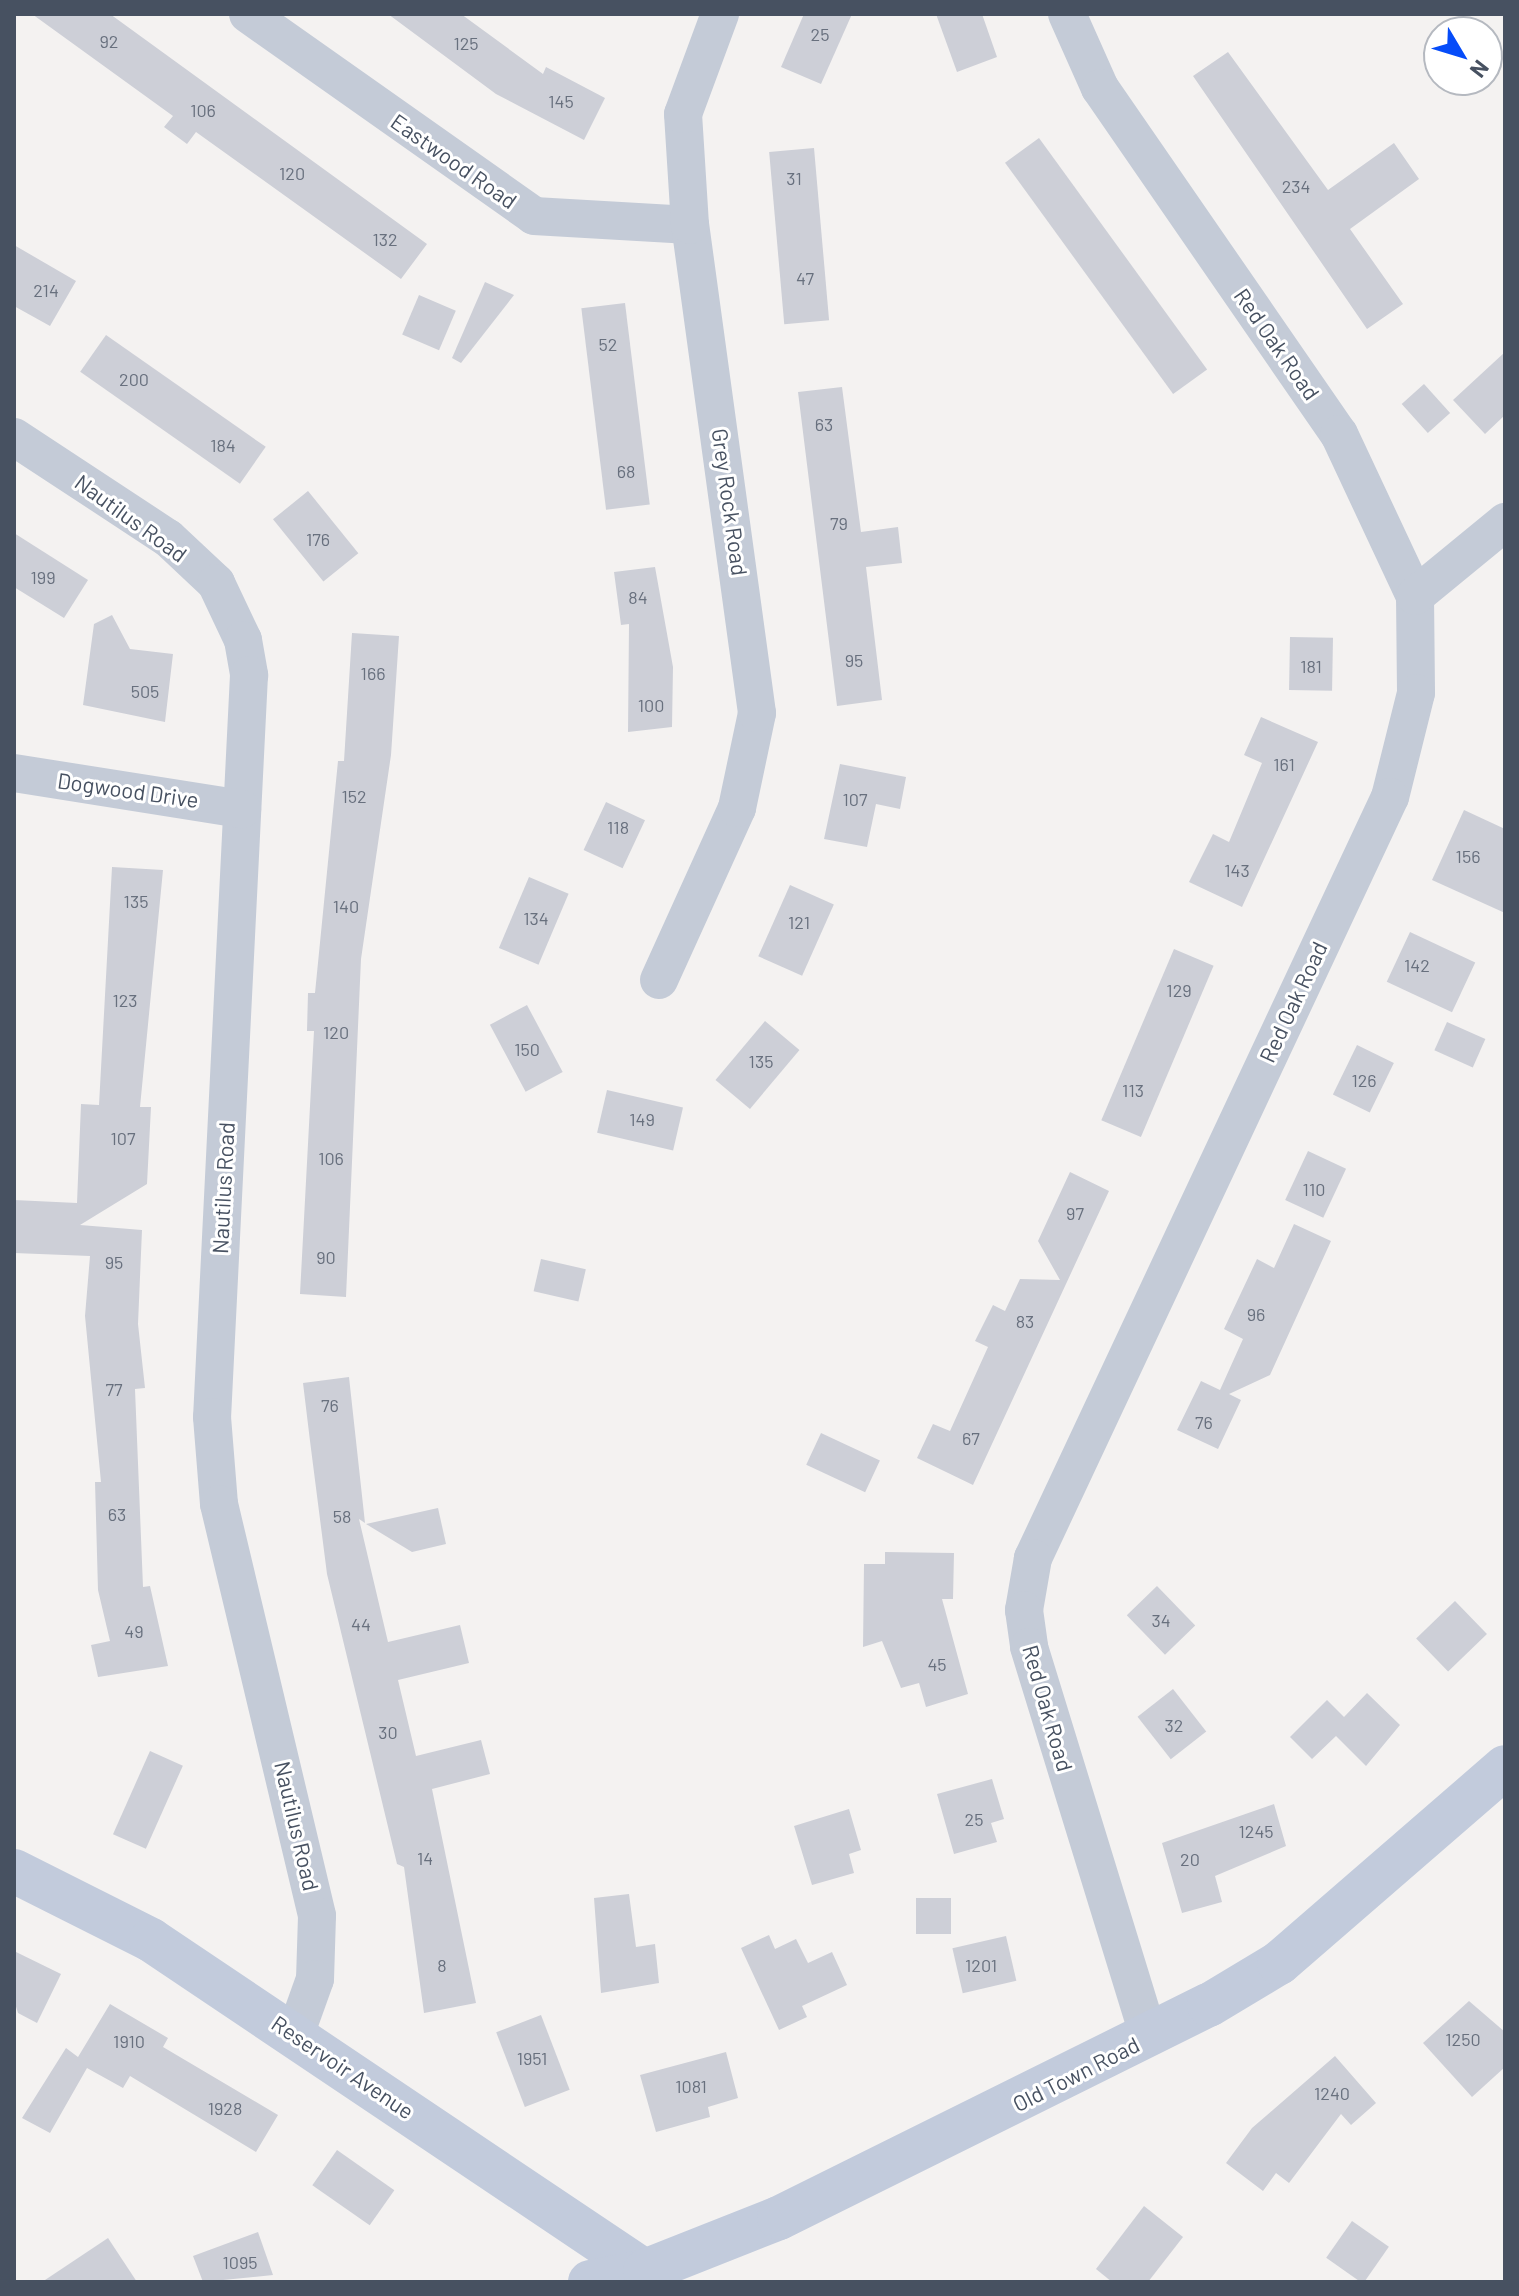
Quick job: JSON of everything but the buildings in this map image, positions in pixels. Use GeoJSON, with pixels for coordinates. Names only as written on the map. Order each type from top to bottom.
{"type":"FeatureCollection","features":[{"type":"Feature","properties":{"kind":"main road","name":"Old Town Road"},"geometry":{"type":"LineString","coordinates":[[590,2282],[652,2277],[915,2156],[1149,2037],[1279,1963],[1505,1767]]}},
{"type":"Feature","properties":{"kind":"main road","name":"Reservoir Avenue"},"geometry":{"type":"LineString","coordinates":[[14,1871],[151,1940],[652,2277]]}},
{"type":"Feature","properties":{"kind":"street","name":"Eastwood Road"},"geometry":{"type":"LineString","coordinates":[[248,14],[534,216],[690,225]]}},
{"type":"Feature","properties":{"kind":"street","name":"Grey Rock Road"},"geometry":{"type":"LineString","coordinates":[[659,980],[737,808],[757,713],[690,225],[685,95],[720,14]]}},
{"type":"Feature","properties":{"kind":"street","name":"Red Oak Road"},"geometry":{"type":"LineString","coordinates":[[1067,14],[1100,88],[1339,434],[1415,596],[1416,693],[1390,797],[1033,1558],[1024,1610],[1029,1647],[1149,2037]]}},
{"type":"Feature","properties":{"kind":"street","name":"Nautilus Road"},"geometry":{"type":"LineString","coordinates":[[14,437],[168,538],[216,583],[243,640],[249,675],[212,1417],[219,1504],[317,1916],[315,1979],[295,2035]]}},
{"type":"Feature","properties":{"kind":"street"},"geometry":{"type":"LineString","coordinates":[[1415,596],[1505,522]]}},
{"type":"Feature","properties":{"kind":"street","name":"Dogwood Drive"},"geometry":{"type":"LineString","coordinates":[[14,773],[242,809]]}}]}
